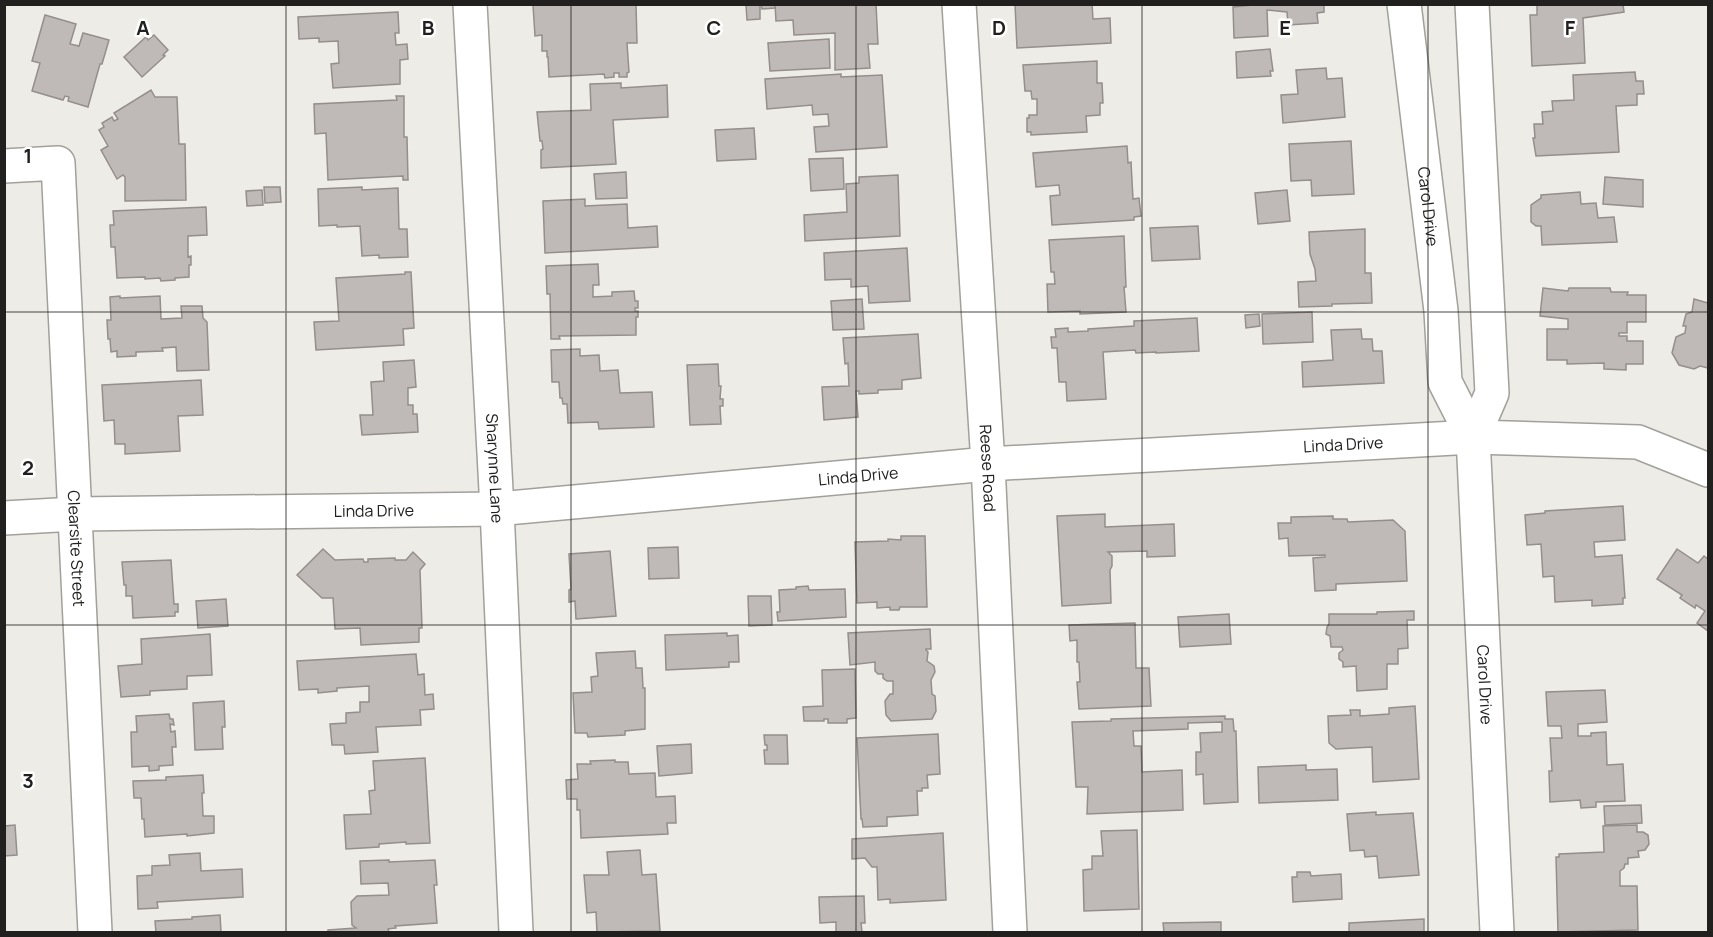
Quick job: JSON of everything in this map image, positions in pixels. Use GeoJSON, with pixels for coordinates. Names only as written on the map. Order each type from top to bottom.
{"type":"FeatureCollection","features":[{"type":"Feature","properties":{"kind":"street","name":"Sharynne Lane"},"geometry":{"type":"LineString","coordinates":[[470,4],[497,509],[516,933]]}},
{"type":"Feature","properties":{"kind":"street","name":"Reese Road"},"geometry":{"type":"LineString","coordinates":[[959,4],[988,464],[1010,933]]}},
{"type":"Feature","properties":{"kind":"street","name":"Carol Drive"},"geometry":{"type":"LineString","coordinates":[[1404,4],[1441,311],[1445,382],[1473,437],[1497,933]]}},
{"type":"Feature","properties":{"kind":"street","name":"Carol Drive"},"geometry":{"type":"LineString","coordinates":[[1472,4],[1492,393],[1473,437]]}},
{"type":"Feature","properties":{"kind":"street","name":"Clearsite Street"},"geometry":{"type":"LineString","coordinates":[[4,166],[58,163],[95,933]]}},
{"type":"Feature","properties":{"kind":"street","name":"Linda Drive"},"geometry":{"type":"LineString","coordinates":[[4,518],[75,514],[497,509],[988,464],[1473,437],[1638,442],[1708,470]]}},
{"type":"Feature","properties":{"kind":"building"},"geometry":{"type":"Polygon","coordinates":[[[636,4],[637,43],[627,43],[629,72],[627,77],[619,77],[619,73],[614,73],[614,77],[605,78],[604,74],[549,77],[547,51],[542,51],[542,35],[535,36],[533,5],[636,4]]]}},
{"type":"Feature","properties":{"kind":"building"},"geometry":{"type":"Polygon","coordinates":[[[761,4],[775,4],[775,8],[762,9],[761,4]]]}},
{"type":"Feature","properties":{"kind":"building"},"geometry":{"type":"Polygon","coordinates":[[[775,4],[876,4],[878,44],[868,44],[870,68],[835,70],[835,33],[794,35],[793,20],[776,21],[775,4]]]}},
{"type":"Feature","properties":{"kind":"building"},"geometry":{"type":"Polygon","coordinates":[[[1015,4],[1092,4],[1093,19],[1110,18],[1111,43],[1017,48],[1015,4]]]}},
{"type":"Feature","properties":{"kind":"building"},"geometry":{"type":"Polygon","coordinates":[[[1262,4],[1324,4],[1324,12],[1317,13],[1318,23],[1288,25],[1287,12],[1267,10],[1268,36],[1234,38],[1233,7],[1262,4]]]}},
{"type":"Feature","properties":{"kind":"building"},"geometry":{"type":"Polygon","coordinates":[[[1537,4],[1623,4],[1624,12],[1583,18],[1585,63],[1532,66],[1530,15],[1537,15],[1537,4]]]}},
{"type":"Feature","properties":{"kind":"building"},"geometry":{"type":"Polygon","coordinates":[[[746,5],[760,5],[760,19],[747,20],[746,5]]]}},
{"type":"Feature","properties":{"kind":"building"},"geometry":{"type":"Polygon","coordinates":[[[398,12],[399,33],[395,33],[396,45],[407,44],[408,59],[400,60],[400,84],[333,88],[331,64],[339,63],[338,41],[319,42],[319,38],[299,39],[298,17],[398,12]]]}},
{"type":"Feature","properties":{"kind":"building"},"geometry":{"type":"Polygon","coordinates":[[[45,15],[76,24],[70,44],[79,46],[83,33],[109,40],[88,107],[68,101],[69,97],[65,96],[63,100],[32,91],[40,63],[32,61],[45,15]]]}},
{"type":"Feature","properties":{"kind":"building"},"geometry":{"type":"Polygon","coordinates":[[[154,35],[168,50],[163,55],[165,56],[142,77],[124,57],[146,37],[148,40],[154,35]]]}},
{"type":"Feature","properties":{"kind":"building"},"geometry":{"type":"Polygon","coordinates":[[[829,39],[830,68],[770,71],[768,43],[829,39]]]}},
{"type":"Feature","properties":{"kind":"building"},"geometry":{"type":"Polygon","coordinates":[[[1270,49],[1273,71],[1270,71],[1271,76],[1237,78],[1236,52],[1270,49]]]}},
{"type":"Feature","properties":{"kind":"building"},"geometry":{"type":"Polygon","coordinates":[[[1097,61],[1097,83],[1102,83],[1103,103],[1100,103],[1100,115],[1086,116],[1087,132],[1031,135],[1031,132],[1027,132],[1027,118],[1029,115],[1037,115],[1037,99],[1032,99],[1031,91],[1025,91],[1023,65],[1097,61]]]}},
{"type":"Feature","properties":{"kind":"building"},"geometry":{"type":"Polygon","coordinates":[[[1326,68],[1327,79],[1342,78],[1345,117],[1283,123],[1281,95],[1298,94],[1296,70],[1326,68]]]}},
{"type":"Feature","properties":{"kind":"building"},"geometry":{"type":"Polygon","coordinates":[[[1635,72],[1636,81],[1643,81],[1644,94],[1637,94],[1637,105],[1616,106],[1619,152],[1536,156],[1533,138],[1535,138],[1534,124],[1543,124],[1542,112],[1553,111],[1552,101],[1574,100],[1573,75],[1635,72]]]}},
{"type":"Feature","properties":{"kind":"building"},"geometry":{"type":"Polygon","coordinates":[[[841,74],[841,77],[882,75],[887,147],[816,152],[814,127],[829,126],[828,114],[813,115],[812,105],[767,109],[765,79],[841,74]]]}},
{"type":"Feature","properties":{"kind":"building"},"geometry":{"type":"Polygon","coordinates":[[[621,83],[621,88],[667,85],[668,117],[613,120],[616,164],[541,168],[541,150],[543,149],[537,112],[591,110],[590,84],[621,83]]]}},
{"type":"Feature","properties":{"kind":"building"},"geometry":{"type":"Polygon","coordinates":[[[151,90],[155,97],[177,97],[179,144],[185,144],[186,200],[125,201],[125,177],[123,175],[117,179],[101,150],[108,146],[99,130],[104,127],[102,123],[112,117],[114,121],[118,119],[114,113],[151,90]]]}},
{"type":"Feature","properties":{"kind":"building"},"geometry":{"type":"Polygon","coordinates":[[[396,96],[404,96],[404,137],[407,137],[408,180],[403,180],[403,176],[328,180],[326,133],[315,134],[314,104],[397,100],[396,96]]]}},
{"type":"Feature","properties":{"kind":"building"},"geometry":{"type":"Polygon","coordinates":[[[754,128],[756,159],[717,161],[715,130],[754,128]]]}},
{"type":"Feature","properties":{"kind":"building"},"geometry":{"type":"Polygon","coordinates":[[[1351,141],[1354,194],[1312,196],[1311,180],[1291,181],[1289,144],[1351,141]]]}},
{"type":"Feature","properties":{"kind":"building"},"geometry":{"type":"Polygon","coordinates":[[[1127,146],[1128,163],[1131,162],[1133,199],[1139,198],[1141,216],[1134,217],[1134,220],[1052,225],[1050,196],[1060,195],[1059,185],[1036,187],[1033,153],[1127,146]]]}},
{"type":"Feature","properties":{"kind":"building"},"geometry":{"type":"Polygon","coordinates":[[[843,158],[844,189],[811,191],[809,159],[843,158]]]}},
{"type":"Feature","properties":{"kind":"building"},"geometry":{"type":"Polygon","coordinates":[[[626,172],[627,198],[596,199],[594,174],[626,172]]]}},
{"type":"Feature","properties":{"kind":"building"},"geometry":{"type":"Polygon","coordinates":[[[898,175],[900,236],[805,241],[804,215],[847,212],[846,184],[859,183],[859,177],[898,175]]]}},
{"type":"Feature","properties":{"kind":"building"},"geometry":{"type":"Polygon","coordinates":[[[1605,177],[1643,180],[1643,207],[1603,204],[1605,177]]]}},
{"type":"Feature","properties":{"kind":"building"},"geometry":{"type":"Polygon","coordinates":[[[264,187],[280,187],[281,202],[265,203],[264,187]]]}},
{"type":"Feature","properties":{"kind":"building"},"geometry":{"type":"Polygon","coordinates":[[[362,187],[362,190],[398,188],[399,229],[407,229],[408,257],[362,256],[360,226],[319,226],[318,189],[362,187]]]}},
{"type":"Feature","properties":{"kind":"building"},"geometry":{"type":"Polygon","coordinates":[[[262,190],[263,205],[247,206],[246,191],[262,190]]]}},
{"type":"Feature","properties":{"kind":"building"},"geometry":{"type":"Polygon","coordinates":[[[1287,190],[1290,221],[1258,224],[1255,193],[1287,190]]]}},
{"type":"Feature","properties":{"kind":"building"},"geometry":{"type":"Polygon","coordinates":[[[1580,192],[1581,204],[1596,203],[1598,218],[1614,217],[1617,242],[1542,245],[1541,226],[1536,226],[1531,222],[1531,205],[1541,198],[1541,195],[1580,192]]]}},
{"type":"Feature","properties":{"kind":"building"},"geometry":{"type":"Polygon","coordinates":[[[585,199],[585,206],[627,204],[628,228],[657,226],[658,247],[545,253],[543,201],[585,199]]]}},
{"type":"Feature","properties":{"kind":"building"},"geometry":{"type":"Polygon","coordinates":[[[206,207],[207,235],[188,236],[188,257],[191,256],[189,277],[161,281],[160,278],[117,278],[115,247],[111,247],[110,225],[114,225],[113,211],[206,207]]]}},
{"type":"Feature","properties":{"kind":"building"},"geometry":{"type":"Polygon","coordinates":[[[1198,226],[1200,259],[1152,261],[1150,228],[1198,226]]]}},
{"type":"Feature","properties":{"kind":"building"},"geometry":{"type":"Polygon","coordinates":[[[1365,229],[1365,273],[1371,273],[1372,303],[1299,307],[1298,282],[1316,281],[1310,254],[1309,232],[1365,229]]]}},
{"type":"Feature","properties":{"kind":"building"},"geometry":{"type":"Polygon","coordinates":[[[1124,236],[1126,312],[1080,314],[1080,311],[1048,312],[1047,284],[1055,284],[1054,272],[1051,272],[1049,240],[1124,236]]]}},
{"type":"Feature","properties":{"kind":"building"},"geometry":{"type":"Polygon","coordinates":[[[907,248],[910,301],[869,303],[868,286],[851,287],[851,279],[825,280],[824,253],[907,248]]]}},
{"type":"Feature","properties":{"kind":"building"},"geometry":{"type":"Polygon","coordinates":[[[598,264],[599,285],[593,285],[593,297],[612,296],[612,292],[634,291],[635,301],[638,301],[638,308],[635,308],[635,311],[638,311],[636,335],[559,336],[560,339],[551,339],[550,294],[547,294],[546,266],[598,264]]]}},
{"type":"Feature","properties":{"kind":"building"},"geometry":{"type":"Polygon","coordinates":[[[405,272],[411,272],[414,328],[403,329],[404,345],[316,350],[314,322],[339,321],[336,278],[405,274],[405,272]]]}},
{"type":"Feature","properties":{"kind":"building"},"geometry":{"type":"Polygon","coordinates":[[[1543,288],[1568,291],[1569,288],[1610,288],[1611,292],[1646,295],[1646,322],[1627,322],[1627,333],[1619,333],[1619,336],[1627,336],[1627,341],[1643,341],[1643,364],[1626,364],[1626,370],[1604,369],[1604,363],[1567,364],[1567,360],[1547,360],[1547,329],[1568,329],[1568,319],[1540,316],[1543,288]]]}},
{"type":"Feature","properties":{"kind":"building"},"geometry":{"type":"Polygon","coordinates":[[[120,296],[120,298],[160,296],[161,319],[182,318],[181,306],[202,306],[203,318],[207,322],[209,370],[177,371],[176,347],[162,348],[163,351],[136,352],[136,356],[117,357],[117,351],[111,352],[107,320],[111,320],[110,297],[120,296]]]}},
{"type":"Feature","properties":{"kind":"building"},"geometry":{"type":"Polygon","coordinates":[[[862,299],[864,329],[833,330],[831,301],[862,299]]]}},
{"type":"Feature","properties":{"kind":"building"},"geometry":{"type":"Polygon","coordinates":[[[1694,299],[1708,303],[1708,368],[1700,366],[1694,369],[1679,365],[1672,353],[1676,337],[1685,333],[1686,326],[1683,326],[1686,314],[1692,312],[1694,299]]]}},
{"type":"Feature","properties":{"kind":"building"},"geometry":{"type":"Polygon","coordinates":[[[1312,312],[1313,342],[1263,344],[1262,314],[1312,312]]]}},
{"type":"Feature","properties":{"kind":"building"},"geometry":{"type":"Polygon","coordinates":[[[1259,314],[1260,326],[1246,328],[1245,315],[1259,314]]]}},
{"type":"Feature","properties":{"kind":"building"},"geometry":{"type":"Polygon","coordinates":[[[1197,318],[1199,351],[1103,352],[1106,399],[1067,401],[1066,382],[1059,382],[1057,348],[1052,348],[1051,337],[1056,337],[1055,329],[1068,328],[1068,332],[1088,331],[1088,329],[1134,326],[1134,321],[1197,318]]]}},
{"type":"Feature","properties":{"kind":"building"},"geometry":{"type":"Polygon","coordinates":[[[1361,329],[1362,339],[1372,339],[1373,351],[1382,351],[1384,383],[1303,387],[1302,362],[1333,360],[1331,330],[1361,329]]]}},
{"type":"Feature","properties":{"kind":"building"},"geometry":{"type":"Polygon","coordinates":[[[918,334],[921,378],[902,380],[902,389],[859,394],[859,391],[856,391],[858,417],[824,420],[822,387],[849,386],[848,363],[845,364],[843,338],[918,334]]]}},
{"type":"Feature","properties":{"kind":"building"},"geometry":{"type":"Polygon","coordinates":[[[580,349],[580,356],[599,355],[600,371],[618,370],[620,393],[652,392],[654,427],[599,429],[598,422],[568,423],[567,404],[563,404],[560,398],[559,382],[552,382],[551,350],[580,349]]]}},
{"type":"Feature","properties":{"kind":"building"},"geometry":{"type":"Polygon","coordinates":[[[414,360],[416,387],[408,388],[408,405],[413,405],[413,414],[417,414],[418,432],[362,435],[360,415],[373,415],[371,382],[384,381],[383,362],[414,360]]]}},
{"type":"Feature","properties":{"kind":"building"},"geometry":{"type":"Polygon","coordinates":[[[718,364],[720,399],[723,399],[723,406],[720,406],[721,424],[690,425],[687,365],[718,364]]]}},
{"type":"Feature","properties":{"kind":"building"},"geometry":{"type":"Polygon","coordinates":[[[201,380],[203,415],[178,416],[180,451],[125,454],[125,444],[115,444],[114,420],[104,421],[102,385],[201,380]]]}},
{"type":"Feature","properties":{"kind":"building"},"geometry":{"type":"Polygon","coordinates":[[[1623,506],[1625,540],[1594,542],[1595,557],[1622,555],[1625,598],[1623,598],[1623,604],[1592,606],[1592,600],[1555,602],[1554,576],[1543,577],[1541,544],[1527,545],[1525,515],[1545,513],[1545,511],[1623,506]]]}},
{"type":"Feature","properties":{"kind":"building"},"geometry":{"type":"Polygon","coordinates":[[[1105,514],[1105,527],[1174,524],[1175,556],[1147,557],[1147,551],[1108,552],[1112,556],[1111,603],[1062,606],[1057,516],[1105,514]]]}},
{"type":"Feature","properties":{"kind":"building"},"geometry":{"type":"Polygon","coordinates":[[[1333,516],[1333,519],[1347,519],[1348,522],[1393,520],[1405,531],[1407,581],[1336,584],[1336,590],[1315,591],[1313,558],[1325,557],[1325,555],[1289,556],[1288,538],[1279,539],[1278,523],[1291,523],[1291,517],[1333,516]]]}},
{"type":"Feature","properties":{"kind":"building"},"geometry":{"type":"Polygon","coordinates":[[[901,536],[925,536],[927,607],[900,607],[899,610],[890,610],[890,607],[877,608],[877,602],[857,603],[855,542],[901,540],[901,536]]]}},
{"type":"Feature","properties":{"kind":"building"},"geometry":{"type":"Polygon","coordinates":[[[678,547],[679,578],[649,579],[648,548],[678,547]]]}},
{"type":"Feature","properties":{"kind":"building"},"geometry":{"type":"Polygon","coordinates":[[[323,549],[335,560],[363,559],[364,562],[368,562],[368,559],[406,560],[413,552],[425,564],[420,570],[422,628],[419,628],[419,642],[361,645],[360,628],[335,629],[333,598],[322,598],[297,575],[323,549]]]}},
{"type":"Feature","properties":{"kind":"building"},"geometry":{"type":"Polygon","coordinates":[[[1677,549],[1698,563],[1704,556],[1708,559],[1708,631],[1697,623],[1705,611],[1696,605],[1695,608],[1680,598],[1682,595],[1657,579],[1677,549]]]}},
{"type":"Feature","properties":{"kind":"building"},"geometry":{"type":"Polygon","coordinates":[[[610,551],[616,616],[576,619],[575,601],[569,602],[569,590],[571,589],[569,554],[610,551]]]}},
{"type":"Feature","properties":{"kind":"building"},"geometry":{"type":"Polygon","coordinates":[[[171,560],[174,604],[178,604],[178,612],[175,612],[175,616],[133,618],[132,596],[126,596],[122,562],[171,560]]]}},
{"type":"Feature","properties":{"kind":"building"},"geometry":{"type":"Polygon","coordinates":[[[808,586],[809,590],[845,589],[846,617],[778,621],[779,590],[808,586]]]}},
{"type":"Feature","properties":{"kind":"building"},"geometry":{"type":"Polygon","coordinates":[[[748,596],[771,596],[772,625],[749,626],[748,596]]]}},
{"type":"Feature","properties":{"kind":"building"},"geometry":{"type":"Polygon","coordinates":[[[226,599],[228,626],[198,628],[196,601],[226,599]]]}},
{"type":"Feature","properties":{"kind":"building"},"geometry":{"type":"Polygon","coordinates":[[[1414,611],[1414,620],[1407,620],[1408,648],[1398,649],[1398,664],[1387,664],[1387,689],[1357,691],[1356,666],[1343,667],[1343,662],[1339,659],[1342,647],[1331,647],[1330,636],[1326,634],[1329,614],[1414,611]]]}},
{"type":"Feature","properties":{"kind":"building"},"geometry":{"type":"Polygon","coordinates":[[[1229,614],[1231,644],[1180,647],[1178,617],[1229,614]]]}},
{"type":"Feature","properties":{"kind":"building"},"geometry":{"type":"Polygon","coordinates":[[[1135,623],[1136,668],[1149,668],[1151,706],[1079,709],[1077,640],[1070,641],[1069,625],[1135,623]]]}},
{"type":"Feature","properties":{"kind":"building"},"geometry":{"type":"Polygon","coordinates":[[[930,629],[931,649],[926,650],[928,652],[927,661],[934,666],[935,672],[931,680],[936,711],[932,719],[891,721],[886,715],[885,701],[890,694],[893,694],[893,681],[887,681],[883,678],[883,674],[875,671],[875,662],[850,665],[848,633],[930,629]]]}},
{"type":"Feature","properties":{"kind":"building"},"geometry":{"type":"Polygon","coordinates":[[[727,633],[727,636],[738,635],[739,662],[729,662],[729,667],[666,670],[665,635],[727,633]]]}},
{"type":"Feature","properties":{"kind":"building"},"geometry":{"type":"Polygon","coordinates":[[[210,634],[212,675],[187,676],[187,689],[150,691],[150,695],[121,697],[118,666],[142,664],[141,639],[210,634]]]}},
{"type":"Feature","properties":{"kind":"building"},"geometry":{"type":"Polygon","coordinates":[[[635,651],[636,668],[642,668],[643,688],[645,688],[645,729],[625,731],[625,735],[588,737],[587,733],[575,733],[573,693],[592,692],[591,677],[598,676],[596,653],[635,651]]]}},
{"type":"Feature","properties":{"kind":"building"},"geometry":{"type":"Polygon","coordinates":[[[416,654],[418,675],[424,674],[425,695],[433,694],[434,709],[420,710],[421,725],[376,727],[378,752],[345,754],[344,745],[332,745],[330,724],[346,723],[346,713],[360,712],[360,702],[369,702],[369,686],[337,688],[337,691],[318,693],[318,689],[299,690],[297,661],[416,654]]]}},
{"type":"Feature","properties":{"kind":"building"},"geometry":{"type":"Polygon","coordinates":[[[855,669],[856,718],[847,719],[847,723],[828,723],[828,719],[804,721],[803,707],[823,706],[822,670],[855,669]]]}},
{"type":"Feature","properties":{"kind":"building"},"geometry":{"type":"Polygon","coordinates":[[[1605,690],[1607,722],[1578,724],[1578,736],[1591,736],[1591,733],[1606,732],[1607,765],[1623,764],[1625,801],[1596,802],[1596,807],[1581,808],[1580,800],[1550,802],[1549,771],[1552,771],[1550,738],[1562,738],[1561,726],[1548,726],[1546,692],[1605,690]]]}},
{"type":"Feature","properties":{"kind":"building"},"geometry":{"type":"Polygon","coordinates":[[[224,701],[223,749],[195,750],[193,703],[224,701]]]}},
{"type":"Feature","properties":{"kind":"building"},"geometry":{"type":"Polygon","coordinates":[[[1415,706],[1419,779],[1373,782],[1372,747],[1336,749],[1329,743],[1328,716],[1351,715],[1350,710],[1360,710],[1360,716],[1389,714],[1389,708],[1415,706]]]}},
{"type":"Feature","properties":{"kind":"building"},"geometry":{"type":"Polygon","coordinates":[[[169,714],[174,725],[170,724],[171,732],[175,731],[176,747],[172,747],[173,765],[159,766],[159,770],[149,771],[149,766],[132,767],[131,732],[137,732],[136,716],[169,714]]]}},
{"type":"Feature","properties":{"kind":"building"},"geometry":{"type":"Polygon","coordinates":[[[1225,716],[1225,719],[1233,719],[1234,731],[1236,731],[1238,802],[1204,804],[1203,774],[1196,775],[1196,752],[1201,752],[1200,733],[1222,732],[1222,722],[1188,723],[1188,729],[1133,731],[1134,746],[1141,746],[1142,772],[1182,770],[1183,810],[1087,814],[1088,787],[1076,787],[1072,722],[1225,716]]]}},
{"type":"Feature","properties":{"kind":"building"},"geometry":{"type":"Polygon","coordinates":[[[938,734],[940,774],[927,775],[928,788],[917,791],[918,815],[887,817],[887,826],[863,827],[857,738],[938,734]]]}},
{"type":"Feature","properties":{"kind":"building"},"geometry":{"type":"Polygon","coordinates":[[[764,735],[787,735],[788,764],[765,764],[764,750],[767,750],[767,745],[765,745],[764,735]]]}},
{"type":"Feature","properties":{"kind":"building"},"geometry":{"type":"Polygon","coordinates":[[[691,744],[692,773],[659,776],[657,746],[691,744]]]}},
{"type":"Feature","properties":{"kind":"building"},"geometry":{"type":"Polygon","coordinates":[[[425,758],[430,843],[406,844],[406,842],[379,844],[379,847],[346,849],[344,815],[371,814],[369,791],[375,790],[373,761],[425,758]]]}},
{"type":"Feature","properties":{"kind":"building"},"geometry":{"type":"Polygon","coordinates":[[[615,760],[615,762],[628,762],[629,774],[655,773],[656,797],[675,796],[676,823],[667,823],[668,834],[581,838],[580,810],[577,810],[577,799],[567,799],[566,780],[578,779],[577,764],[615,760]]]}},
{"type":"Feature","properties":{"kind":"building"},"geometry":{"type":"Polygon","coordinates":[[[1306,765],[1306,770],[1337,769],[1338,800],[1259,803],[1258,767],[1306,765]]]}},
{"type":"Feature","properties":{"kind":"building"},"geometry":{"type":"Polygon","coordinates":[[[203,775],[203,816],[214,816],[214,833],[145,837],[141,798],[134,798],[133,781],[166,780],[166,777],[203,775]]]}},
{"type":"Feature","properties":{"kind":"building"},"geometry":{"type":"Polygon","coordinates":[[[1641,805],[1642,823],[1605,825],[1604,806],[1641,805]]]}},
{"type":"Feature","properties":{"kind":"building"},"geometry":{"type":"Polygon","coordinates":[[[1376,812],[1376,815],[1413,813],[1419,875],[1379,878],[1377,856],[1365,857],[1364,850],[1350,851],[1347,814],[1376,812]]]}},
{"type":"Feature","properties":{"kind":"building"},"geometry":{"type":"Polygon","coordinates":[[[15,825],[17,855],[4,856],[4,826],[15,825]]]}},
{"type":"Feature","properties":{"kind":"building"},"geometry":{"type":"Polygon","coordinates":[[[1637,825],[1637,832],[1648,835],[1649,844],[1645,850],[1638,851],[1639,857],[1628,858],[1628,864],[1625,864],[1620,871],[1620,886],[1637,886],[1638,930],[1558,932],[1556,857],[1559,857],[1559,854],[1604,852],[1603,826],[1637,825]]]}},
{"type":"Feature","properties":{"kind":"building"},"geometry":{"type":"Polygon","coordinates":[[[1137,830],[1139,909],[1084,911],[1083,870],[1092,869],[1092,856],[1103,856],[1101,831],[1137,830]]]}},
{"type":"Feature","properties":{"kind":"building"},"geometry":{"type":"Polygon","coordinates":[[[943,833],[946,900],[890,903],[890,899],[878,900],[877,867],[872,867],[865,858],[852,859],[852,839],[943,833]]]}},
{"type":"Feature","properties":{"kind":"building"},"geometry":{"type":"Polygon","coordinates":[[[640,850],[642,875],[656,874],[660,931],[597,932],[596,912],[587,913],[584,875],[609,875],[607,852],[640,850]]]}},
{"type":"Feature","properties":{"kind":"building"},"geometry":{"type":"Polygon","coordinates":[[[200,853],[201,871],[242,869],[243,897],[157,902],[158,908],[138,909],[137,876],[152,875],[152,866],[170,865],[169,855],[200,853]]]}},
{"type":"Feature","properties":{"kind":"building"},"geometry":{"type":"Polygon","coordinates":[[[389,860],[389,862],[435,860],[437,923],[395,926],[396,928],[388,929],[389,932],[328,932],[328,930],[356,928],[352,925],[351,902],[357,896],[389,895],[388,883],[361,884],[360,861],[389,860]]]}},
{"type":"Feature","properties":{"kind":"building"},"geometry":{"type":"Polygon","coordinates":[[[1297,872],[1310,872],[1311,876],[1341,874],[1342,899],[1293,902],[1292,877],[1297,877],[1297,872]]]}},
{"type":"Feature","properties":{"kind":"building"},"geometry":{"type":"Polygon","coordinates":[[[864,896],[865,923],[861,923],[862,932],[836,932],[836,922],[820,923],[819,897],[864,896]]]}},
{"type":"Feature","properties":{"kind":"building"},"geometry":{"type":"Polygon","coordinates":[[[220,915],[221,932],[156,932],[155,921],[220,915]]]}},
{"type":"Feature","properties":{"kind":"building"},"geometry":{"type":"Polygon","coordinates":[[[1424,919],[1424,932],[1349,932],[1349,923],[1424,919]]]}},
{"type":"Feature","properties":{"kind":"building"},"geometry":{"type":"Polygon","coordinates":[[[1221,922],[1221,932],[1164,932],[1163,923],[1221,922]]]}}]}
